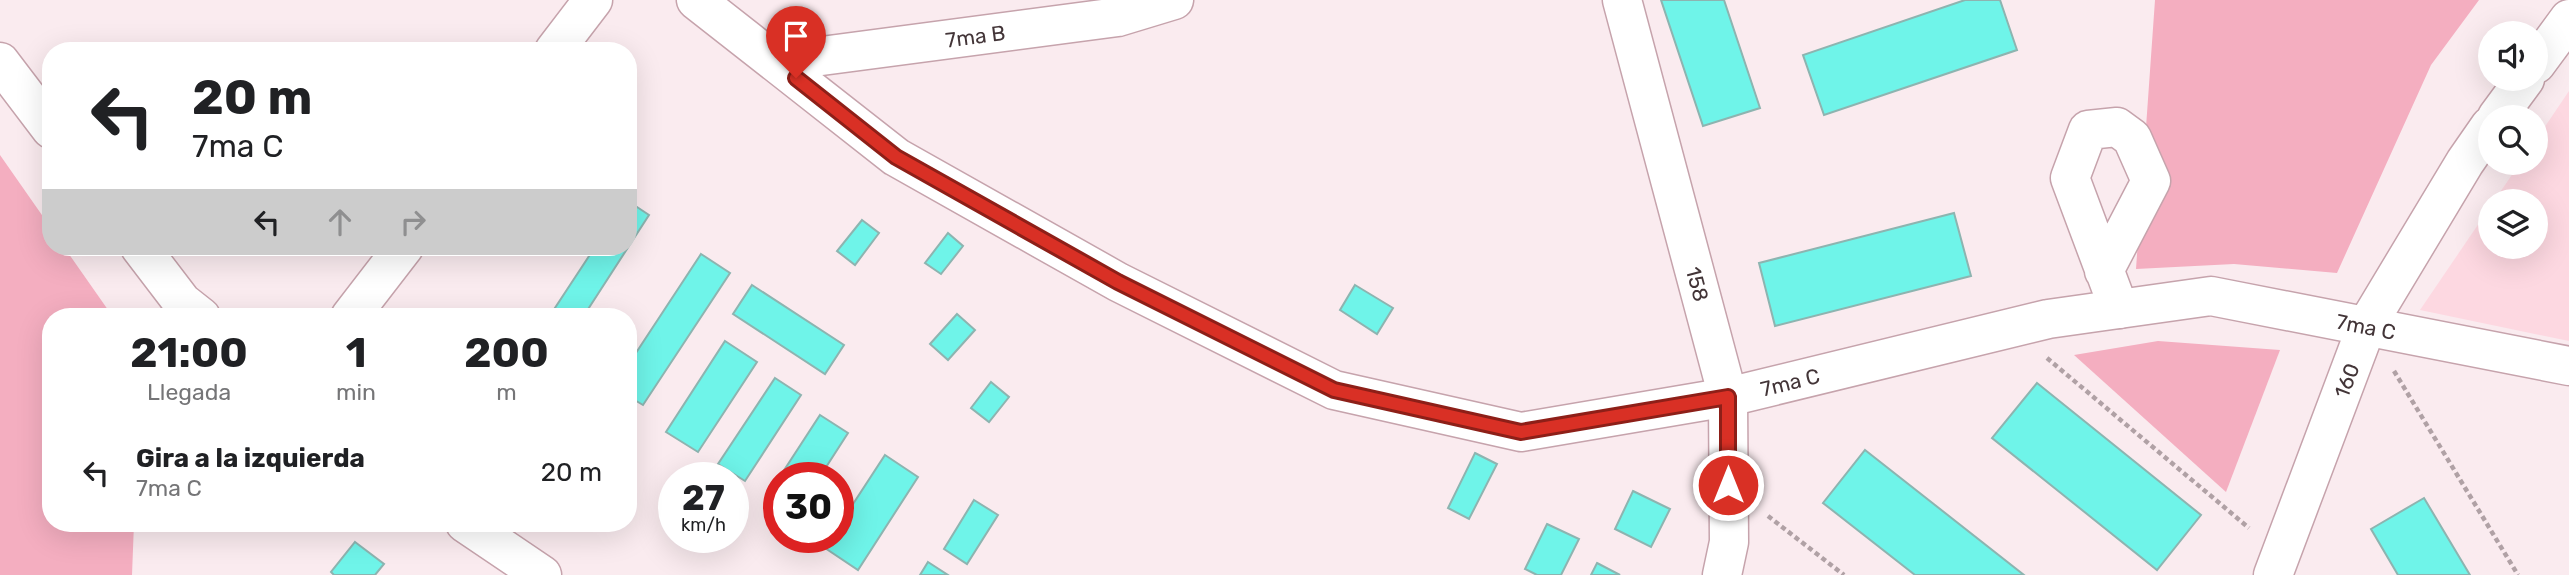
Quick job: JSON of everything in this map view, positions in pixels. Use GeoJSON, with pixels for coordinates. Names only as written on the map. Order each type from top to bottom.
{"type":"FeatureCollection","features":[{"type":"Feature","properties":{"kind":"street"},"geometry":{"type":"LineString","coordinates":[[561,42],[593,0]]}},
{"type":"Feature","properties":{"kind":"street","name":"7ma C"},"geometry":{"type":"LineString","coordinates":[[696,0],[896,157],[1118,282],[1334,390],[1521,432],[1728,397],[2048,319],[2211,296],[2569,366]]}},
{"type":"Feature","properties":{"kind":"street","name":"7ma B"},"geometry":{"type":"LineString","coordinates":[[776,62],[1118,17],[1174,0]]}},
{"type":"Feature","properties":{"kind":"street","name":"158"},"geometry":{"type":"LineString","coordinates":[[1622,0],[1728,397],[1729,542],[1722,575]]}},
{"type":"Feature","properties":{"kind":"street"},"geometry":{"type":"LineString","coordinates":[[2548,48],[2569,19]]}},
{"type":"Feature","properties":{"kind":"street"},"geometry":{"type":"LineString","coordinates":[[0,62],[42,117]]}},
{"type":"Feature","properties":{"kind":"street","name":"160"},"geometry":{"type":"LineString","coordinates":[[2277,565],[2367,325],[2478,143]]}},
{"type":"Feature","properties":{"kind":"street"},"geometry":{"type":"LineString","coordinates":[[147,256],[182,303],[189,308]]}},
{"type":"Feature","properties":{"kind":"street"},"geometry":{"type":"LineString","coordinates":[[357,308],[397,256]]}},
{"type":"Feature","properties":{"kind":"street"},"geometry":{"type":"LineString","coordinates":[[2104,271],[2119,309]]}},
{"type":"Feature","properties":{"kind":"street"},"geometry":{"type":"LineString","coordinates":[[478,532],[542,575]]}},
{"type":"Feature","properties":{"kind":"path"},"geometry":{"type":"LineString","coordinates":[[2367,325],[2518,575]]}},
{"type":"Feature","properties":{"kind":"path"},"geometry":{"type":"LineString","coordinates":[[2011,329],[2277,565]]}},
{"type":"Feature","properties":{"kind":"path"},"geometry":{"type":"LineString","coordinates":[[1728,485],[1844,575]]}},
{"type":"Feature","properties":{"kind":"shaded area"},"geometry":{"type":"Polygon","coordinates":[[[2155,0],[2479,0],[2431,65],[2337,273],[2234,264],[2136,269],[2155,0]]]}},
{"type":"Feature","properties":{"kind":"shaded area"},"geometry":{"type":"Polygon","coordinates":[[[2569,91],[2569,341],[2420,310],[2478,225],[2478,259],[2548,259],[2548,189],[2502,189],[2512,175],[2548,175],[2548,122],[2569,91]]]}},
{"type":"Feature","properties":{"kind":"shaded area"},"geometry":{"type":"Polygon","coordinates":[[[0,155],[42,215],[42,256],[70,256],[107,308],[42,308],[42,532],[134,532],[132,575],[0,575],[0,155]]]}},
{"type":"Feature","properties":{"kind":"shaded area"},"geometry":{"type":"Polygon","coordinates":[[[2158,341],[2280,350],[2226,492],[2074,355],[2158,341]]]}},
{"type":"Feature","properties":{"kind":"building"},"geometry":{"type":"Polygon","coordinates":[[[1661,0],[1724,0],[1760,108],[1703,126],[1661,0]]]}},
{"type":"Feature","properties":{"kind":"building"},"geometry":{"type":"Polygon","coordinates":[[[1965,0],[2000,0],[2017,50],[1824,115],[1803,55],[1965,0]]]}},
{"type":"Feature","properties":{"kind":"building"},"geometry":{"type":"Polygon","coordinates":[[[637,207],[649,215],[637,234],[637,207]]]}},
{"type":"Feature","properties":{"kind":"building"},"geometry":{"type":"Polygon","coordinates":[[[1954,213],[1971,276],[1775,326],[1759,263],[1954,213]]]}},
{"type":"Feature","properties":{"kind":"building"},"geometry":{"type":"Polygon","coordinates":[[[862,220],[879,233],[855,265],[837,251],[862,220]]]}},
{"type":"Feature","properties":{"kind":"building"},"geometry":{"type":"Polygon","coordinates":[[[948,233],[963,246],[941,274],[925,263],[948,233]]]}},
{"type":"Feature","properties":{"kind":"building"},"geometry":{"type":"Polygon","coordinates":[[[701,254],[730,273],[643,405],[637,401],[637,351],[701,254]]]}},
{"type":"Feature","properties":{"kind":"building"},"geometry":{"type":"Polygon","coordinates":[[[589,256],[622,256],[589,308],[555,308],[589,256]]]}},
{"type":"Feature","properties":{"kind":"building"},"geometry":{"type":"Polygon","coordinates":[[[752,285],[844,345],[825,374],[733,314],[752,285]]]}},
{"type":"Feature","properties":{"kind":"building"},"geometry":{"type":"Polygon","coordinates":[[[1355,285],[1393,308],[1377,334],[1340,310],[1355,285]]]}},
{"type":"Feature","properties":{"kind":"building"},"geometry":{"type":"Polygon","coordinates":[[[957,314],[975,330],[948,360],[930,344],[957,314]]]}},
{"type":"Feature","properties":{"kind":"building"},"geometry":{"type":"Polygon","coordinates":[[[725,341],[757,362],[698,452],[666,432],[725,341]]]}},
{"type":"Feature","properties":{"kind":"building"},"geometry":{"type":"Polygon","coordinates":[[[775,378],[801,395],[749,475],[749,462],[719,462],[775,378]]]}},
{"type":"Feature","properties":{"kind":"building"},"geometry":{"type":"Polygon","coordinates":[[[991,382],[1009,397],[989,422],[971,408],[991,382]]]}},
{"type":"Feature","properties":{"kind":"building"},"geometry":{"type":"Polygon","coordinates":[[[2037,383],[2201,515],[2157,570],[1992,438],[2037,383]]]}},
{"type":"Feature","properties":{"kind":"building"},"geometry":{"type":"Polygon","coordinates":[[[820,415],[848,433],[829,462],[789,462],[820,415]]]}},
{"type":"Feature","properties":{"kind":"building"},"geometry":{"type":"Polygon","coordinates":[[[1865,450],[2024,575],[1915,575],[1823,503],[1865,450]]]}},
{"type":"Feature","properties":{"kind":"building"},"geometry":{"type":"Polygon","coordinates":[[[1475,453],[1497,464],[1469,519],[1448,508],[1475,453]]]}},
{"type":"Feature","properties":{"kind":"building"},"geometry":{"type":"Polygon","coordinates":[[[885,455],[918,477],[858,570],[832,553],[854,553],[854,502],[885,455]]]}},
{"type":"Feature","properties":{"kind":"building"},"geometry":{"type":"Polygon","coordinates":[[[1633,491],[1670,509],[1651,547],[1615,529],[1633,491]]]}},
{"type":"Feature","properties":{"kind":"building"},"geometry":{"type":"Polygon","coordinates":[[[2424,498],[2470,575],[2398,575],[2371,529],[2424,498]]]}},
{"type":"Feature","properties":{"kind":"building"},"geometry":{"type":"Polygon","coordinates":[[[974,500],[998,515],[967,564],[944,549],[974,500]]]}},
{"type":"Feature","properties":{"kind":"building"},"geometry":{"type":"Polygon","coordinates":[[[1547,524],[1579,539],[1561,575],[1537,575],[1525,569],[1547,524]]]}},
{"type":"Feature","properties":{"kind":"building"},"geometry":{"type":"Polygon","coordinates":[[[355,542],[384,564],[375,575],[334,575],[331,572],[355,542]]]}},
{"type":"Feature","properties":{"kind":"building"},"geometry":{"type":"Polygon","coordinates":[[[928,562],[948,575],[920,575],[928,562]]]}},
{"type":"Feature","properties":{"kind":"building"},"geometry":{"type":"Polygon","coordinates":[[[1597,563],[1620,575],[1591,575],[1597,563]]]}},
{"type":"Feature","properties":{"kind":"route"},"geometry":{"type":"LineString","coordinates":[[796,78],[896,157],[1118,282],[1334,390],[1521,432],[1728,397],[1728,485]]}}]}
